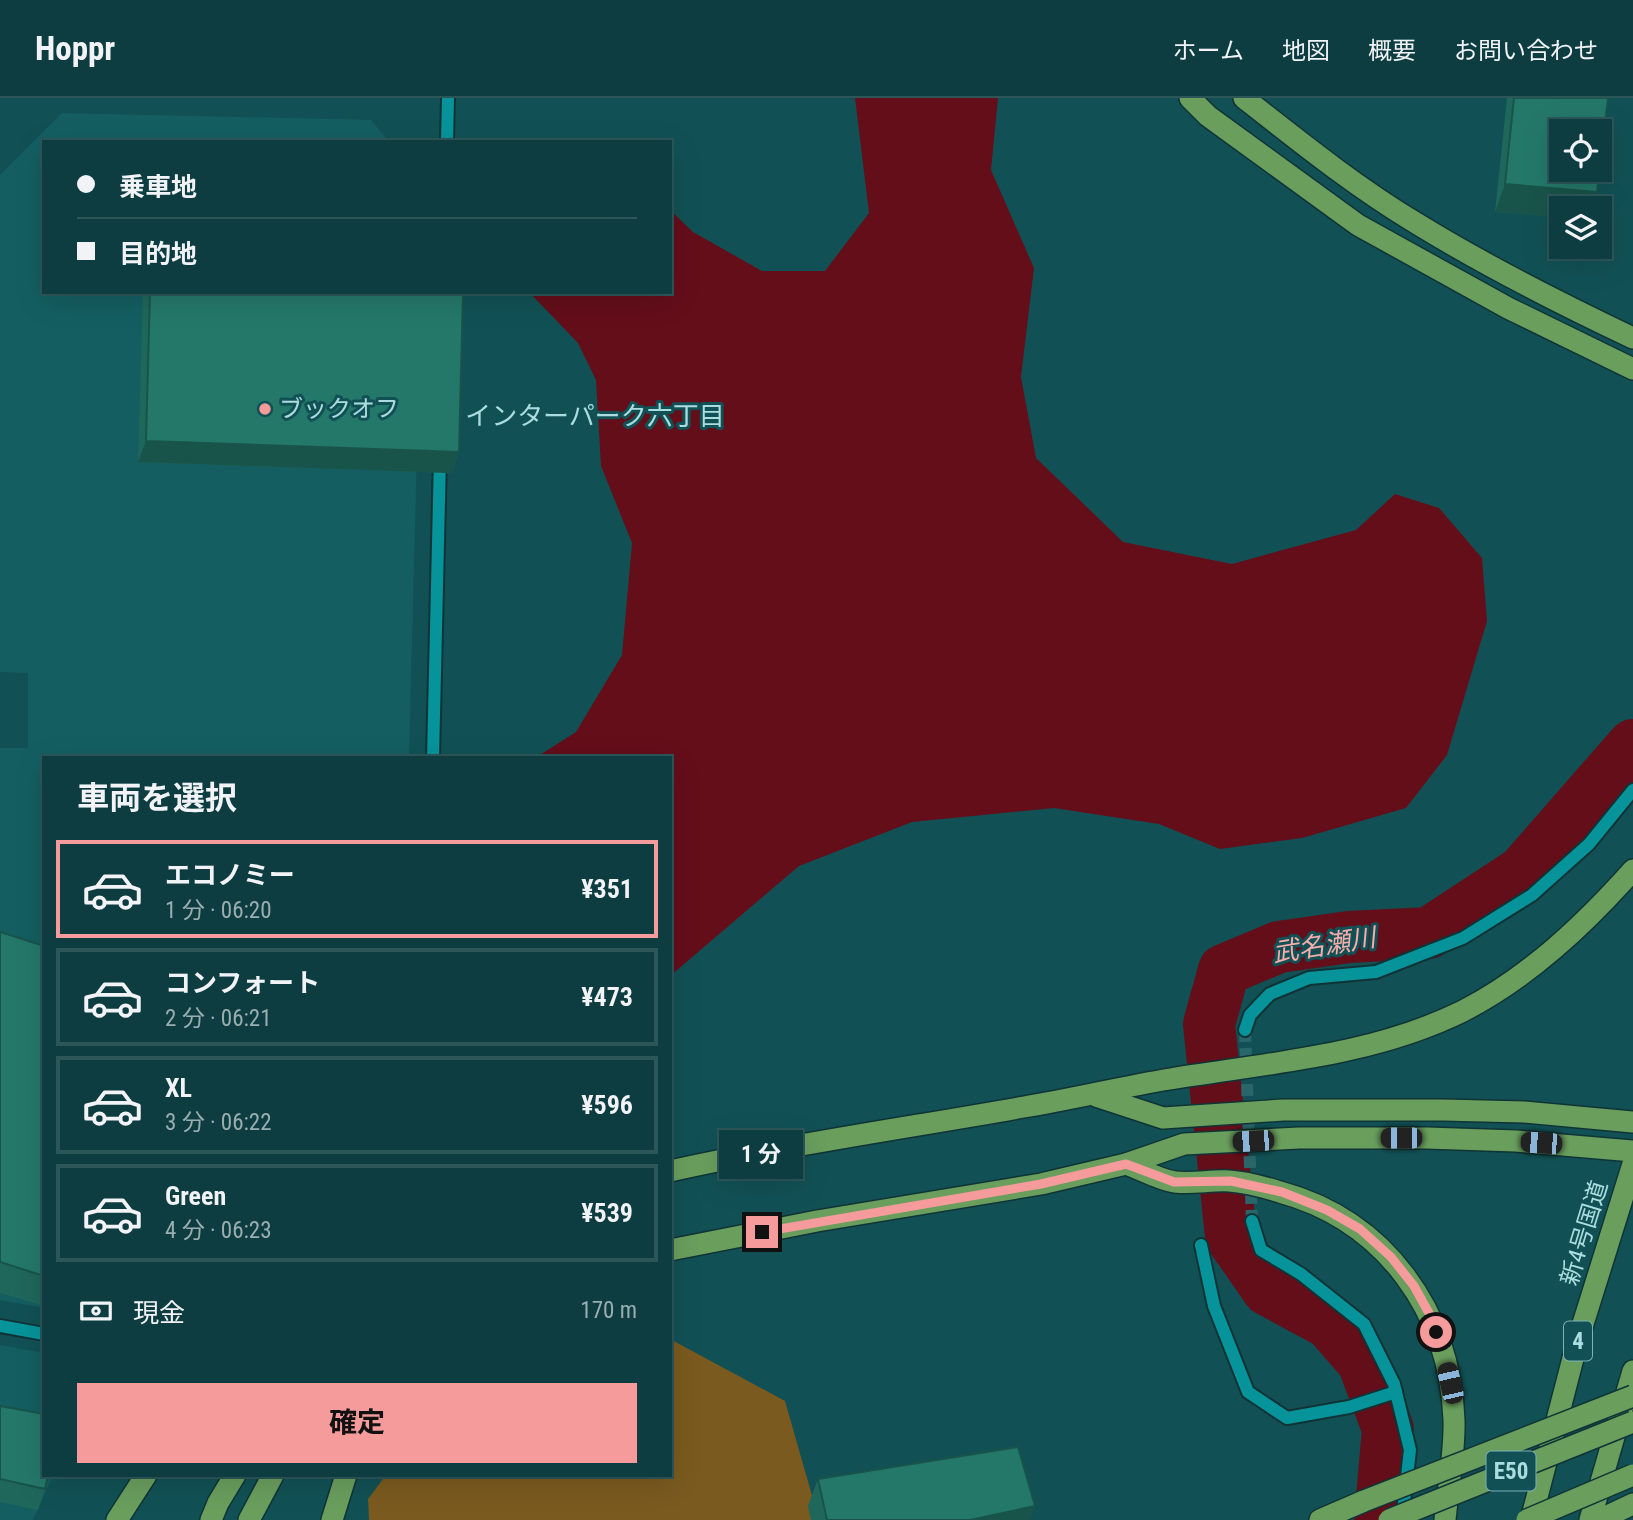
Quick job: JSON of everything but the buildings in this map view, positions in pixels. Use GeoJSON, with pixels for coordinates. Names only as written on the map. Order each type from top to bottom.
{"type":"FeatureCollection","features":[{"type":"Feature","properties":{"kind":"highway"},"geometry":{"type":"LineString","coordinates":[[1191,98],[1208,116],[1359,225],[1508,308],[1633,369]]}},
{"type":"Feature","properties":{"kind":"highway"},"geometry":{"type":"LineString","coordinates":[[1244,98],[1347,176],[1415,223],[1500,272],[1633,338]]}},
{"type":"Feature","properties":{"kind":"highway"},"geometry":{"type":"LineString","coordinates":[[672,1171],[1094,1096],[1167,1079],[1292,1061],[1412,1032],[1461,1011],[1507,986],[1596,912],[1633,870]]}},
{"type":"Feature","properties":{"kind":"highway"},"geometry":{"type":"LineString","coordinates":[[1094,1096],[1163,1118],[1283,1110],[1443,1110],[1604,1118],[1633,1122]]}},
{"type":"Feature","properties":{"kind":"highway"},"geometry":{"type":"LineString","coordinates":[[672,1250],[1041,1184],[1126,1164],[1184,1144],[1299,1138],[1440,1138],[1592,1146],[1633,1152]]}},
{"type":"Feature","properties":{"kind":"highway"},"geometry":{"type":"LineString","coordinates":[[1126,1164],[1174,1182],[1231,1181],[1282,1192],[1327,1210],[1349,1223],[1391,1257],[1414,1286],[1430,1315],[1450,1383],[1454,1422],[1445,1520]]}},
{"type":"Feature","properties":{"kind":"highway","name":"新4号国道"},"geometry":{"type":"LineString","coordinates":[[1529,1520],[1577,1343],[1633,1164]]}},
{"type":"Feature","properties":{"kind":"highway"},"geometry":{"type":"LineString","coordinates":[[1590,1520],[1633,1371]]}},
{"type":"Feature","properties":{"kind":"highway"},"geometry":{"type":"LineString","coordinates":[[1320,1520],[1633,1396]]}},
{"type":"Feature","properties":{"kind":"highway","name":"E50"},"geometry":{"type":"LineString","coordinates":[[1389,1520],[1633,1422]]}},
{"type":"Feature","properties":{"kind":"highway","name":"E50"},"geometry":{"type":"LineString","coordinates":[[1529,1520],[1633,1475]]}},
{"type":"Feature","properties":{"kind":"highway"},"geometry":{"type":"LineString","coordinates":[[117,1520],[145,1477]]}},
{"type":"Feature","properties":{"kind":"highway"},"geometry":{"type":"LineString","coordinates":[[211,1520],[234,1477]]}},
{"type":"Feature","properties":{"kind":"highway"},"geometry":{"type":"LineString","coordinates":[[249,1520],[272,1477]]}},
{"type":"Feature","properties":{"kind":"highway"},"geometry":{"type":"LineString","coordinates":[[332,1520],[344,1477]]}},
{"type":"Feature","properties":{"kind":"highway"},"geometry":{"type":"LineString","coordinates":[[1599,1520],[1633,1504]]}},
{"type":"Feature","properties":{"kind":"street"},"geometry":{"type":"LineString","coordinates":[[447,140],[448,98]]}},
{"type":"Feature","properties":{"kind":"street"},"geometry":{"type":"LineString","coordinates":[[433,756],[440,443]]}},
{"type":"Feature","properties":{"kind":"street"},"geometry":{"type":"LineString","coordinates":[[1245,1030],[1250,1014],[1270,994],[1309,978],[1376,972],[1463,937],[1521,902],[1589,844],[1633,790]]}},
{"type":"Feature","properties":{"kind":"street"},"geometry":{"type":"LineString","coordinates":[[1252,1221],[1261,1250],[1301,1274],[1364,1324],[1396,1392],[1410,1450],[1402,1520]]}},
{"type":"Feature","properties":{"kind":"street"},"geometry":{"type":"LineString","coordinates":[[1201,1245],[1214,1306],[1248,1392],[1287,1418],[1349,1407],[1396,1392]]}},
{"type":"Feature","properties":{"kind":"street"},"geometry":{"type":"LineString","coordinates":[[0,1326],[42,1334]]}},
{"type":"Feature","properties":{"kind":"shaded area"},"geometry":{"type":"Polygon","coordinates":[[[855,98],[998,98],[991,170],[1034,268],[1021,377],[1036,458],[1123,542],[1232,564],[1356,530],[1395,494],[1439,508],[1482,558],[1487,621],[1447,755],[1406,808],[1302,838],[1220,849],[1159,824],[1054,808],[912,822],[799,866],[672,974],[672,756],[538,756],[576,732],[622,655],[632,543],[601,466],[596,380],[578,343],[531,294],[672,294],[672,212],[693,232],[762,271],[825,271],[869,213],[855,98]]]}},
{"type":"Feature","properties":{"kind":"shaded area"},"geometry":{"type":"Polygon","coordinates":[[[62,113],[371,120],[387,140],[42,140],[42,294],[421,294],[409,756],[42,756],[42,1308],[0,1300],[0,748],[28,748],[28,673],[0,672],[0,175],[62,113]]]}},
{"type":"Feature","properties":{"kind":"shaded area"},"geometry":{"type":"Polygon","coordinates":[[[672,1340],[785,1401],[819,1520],[369,1520],[368,1499],[384,1477],[672,1477],[672,1340]]]}},
{"type":"Feature","properties":{"kind":"shaded area"},"geometry":{"type":"Polygon","coordinates":[[[0,1345],[42,1353],[42,1477],[52,1477],[33,1520],[0,1520],[0,1345]]]}},
{"type":"Feature","properties":{"kind":"waterway","name":"武名瀬川"},"geometry":{"type":"LineString","coordinates":[[1380,1520],[1388,1429],[1363,1362],[1329,1323],[1268,1290],[1231,1237],[1209,1024],[1224,970],[1279,947],[1349,937],[1429,933],[1522,872],[1633,745]]}},
{"type":"Feature","properties":{"kind":"tunnel"},"geometry":{"type":"LineString","coordinates":[[1245,1030],[1252,1221]]}},
{"type":"Feature","properties":{"kind":"place","name":"ブックオフ"},"geometry":{"type":"Point","coordinates":[265,409]}},
{"type":"Feature","properties":{"kind":"district","name":"インターパーク六丁目"},"geometry":{"type":"Point","coordinates":[595,416]}},
{"type":"Feature","properties":{"kind":"route"},"geometry":{"type":"LineString","coordinates":[[762,1232],[1041,1184],[1126,1164],[1174,1182],[1231,1181],[1282,1192],[1327,1210],[1360,1229],[1391,1257],[1414,1286],[1436,1332]]}}]}
